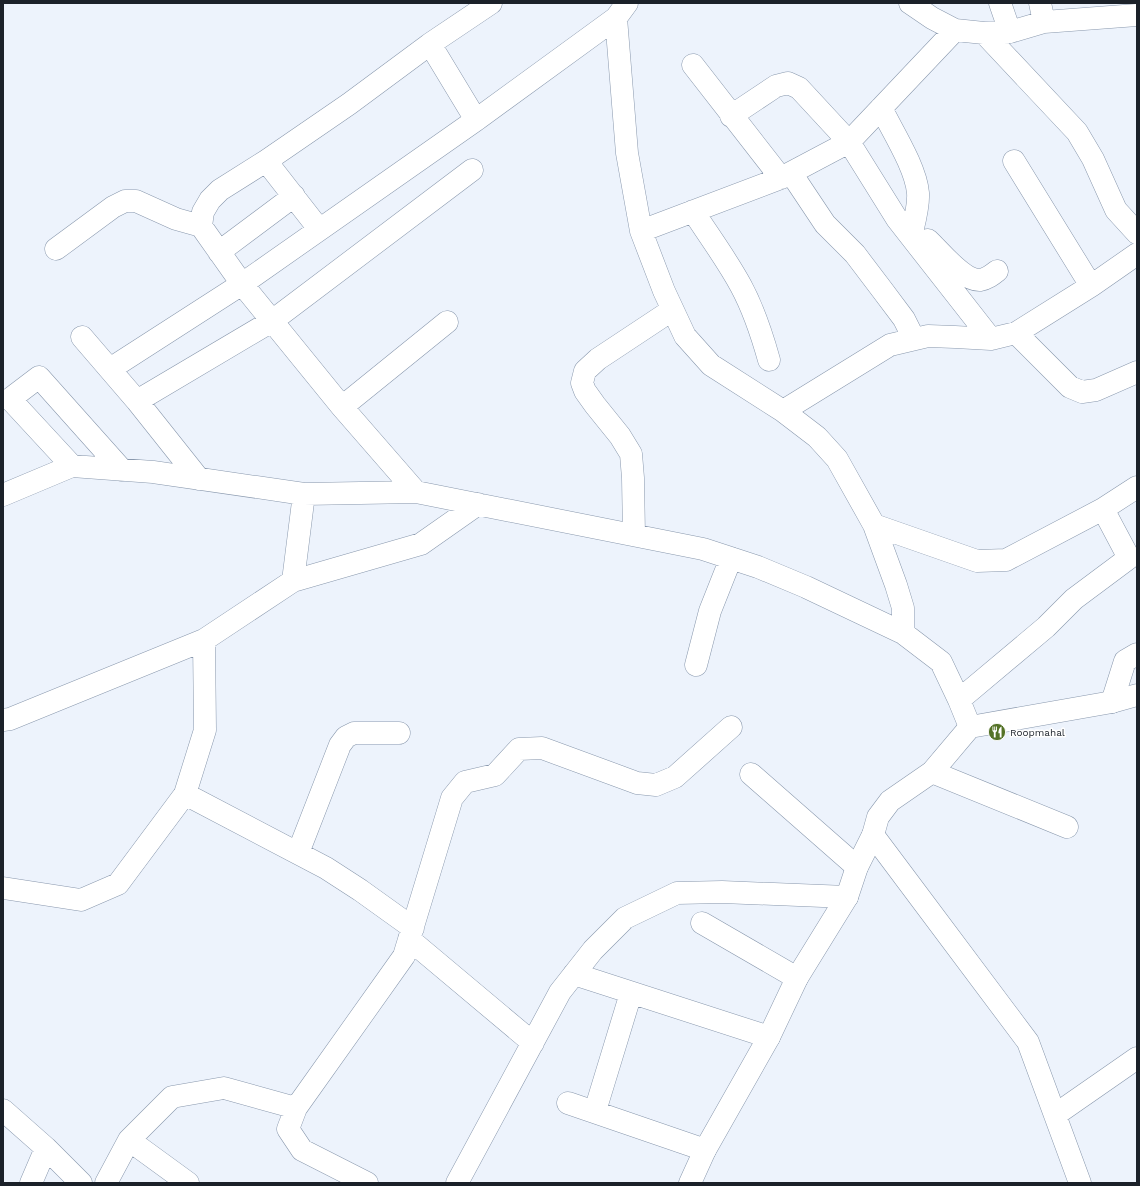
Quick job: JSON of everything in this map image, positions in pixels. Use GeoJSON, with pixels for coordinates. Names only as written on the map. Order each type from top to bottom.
{"type":"FeatureCollection","features":[{"type":"Feature","properties":{"kind":"street"},"geometry":{"type":"LineString","coordinates":[[201,226],[203,212],[210,200],[220,190],[266,161],[349,104],[430,44],[491,3]]}},
{"type":"Feature","properties":{"kind":"street"},"geometry":{"type":"LineString","coordinates":[[910,3],[932,18],[955,30],[984,33],[1010,32],[1042,13],[1137,20]]}},
{"type":"Feature","properties":{"kind":"street"},"geometry":{"type":"LineString","coordinates":[[1000,3],[1010,32]]}},
{"type":"Feature","properties":{"kind":"street"},"geometry":{"type":"LineString","coordinates":[[110,370],[242,284],[476,120],[621,10]]}},
{"type":"Feature","properties":{"kind":"street"},"geometry":{"type":"LineString","coordinates":[[621,10],[627,153],[642,231],[672,310],[685,336],[711,366],[783,412],[817,437],[837,459],[874,525],[903,608],[903,634]]}},
{"type":"Feature","properties":{"kind":"street"},"geometry":{"type":"LineString","coordinates":[[642,231],[786,175],[849,142],[955,30]]}},
{"type":"Feature","properties":{"kind":"street"},"geometry":{"type":"LineString","coordinates":[[984,33],[1077,132],[1093,159],[1116,210],[1137,233]]}},
{"type":"Feature","properties":{"kind":"street"},"geometry":{"type":"LineString","coordinates":[[430,44],[476,120]]}},
{"type":"Feature","properties":{"kind":"street"},"geometry":{"type":"LineString","coordinates":[[693,65],[732,116],[786,175],[825,224],[856,254],[904,320],[914,340]]}},
{"type":"Feature","properties":{"kind":"street"},"geometry":{"type":"LineString","coordinates":[[732,116],[776,86],[788,83],[799,88],[849,142],[897,218],[969,277],[980,280],[990,277],[997,272]]}},
{"type":"Feature","properties":{"kind":"street"},"geometry":{"type":"LineString","coordinates":[[881,108],[914,175],[918,194],[912,230],[991,339]]}},
{"type":"Feature","properties":{"kind":"street"},"geometry":{"type":"LineString","coordinates":[[266,161],[319,229]]}},
{"type":"Feature","properties":{"kind":"street"},"geometry":{"type":"LineString","coordinates":[[1014,161],[1091,286]]}},
{"type":"Feature","properties":{"kind":"street"},"geometry":{"type":"LineString","coordinates":[[137,402],[272,321],[472,170]]}},
{"type":"Feature","properties":{"kind":"street"},"geometry":{"type":"LineString","coordinates":[[219,252],[294,196]]}},
{"type":"Feature","properties":{"kind":"street"},"geometry":{"type":"LineString","coordinates":[[56,249],[113,206],[125,201],[136,202],[176,219],[201,226],[242,284],[342,407],[416,492]]}},
{"type":"Feature","properties":{"kind":"street"},"geometry":{"type":"LineString","coordinates":[[693,211],[741,286],[762,334],[769,360]]}},
{"type":"Feature","properties":{"kind":"street"},"geometry":{"type":"LineString","coordinates":[[783,412],[890,345],[928,336],[955,336],[991,339],[1016,333],[1091,286],[1137,254]]}},
{"type":"Feature","properties":{"kind":"street"},"geometry":{"type":"LineString","coordinates":[[634,535],[631,454],[620,436],[585,391],[582,382],[585,371],[598,359],[672,310]]}},
{"type":"Feature","properties":{"kind":"street"},"geometry":{"type":"LineString","coordinates":[[342,407],[447,322]]}},
{"type":"Feature","properties":{"kind":"street"},"geometry":{"type":"LineString","coordinates":[[1016,333],[1070,387],[1082,392],[1096,390],[1137,372]]}},
{"type":"Feature","properties":{"kind":"street"},"geometry":{"type":"LineString","coordinates":[[82,337],[199,479]]}},
{"type":"Feature","properties":{"kind":"street"},"geometry":{"type":"LineString","coordinates":[[72,466],[5,396],[40,377],[122,470]]}},
{"type":"Feature","properties":{"kind":"street"},"geometry":{"type":"LineString","coordinates":[[3,495],[72,466],[153,472],[304,494],[416,492],[703,549],[758,567],[903,634],[941,662],[970,727]]}},
{"type":"Feature","properties":{"kind":"street"},"geometry":{"type":"LineString","coordinates":[[874,525],[977,561],[1006,560],[1103,509],[1137,486]]}},
{"type":"Feature","properties":{"kind":"street"},"geometry":{"type":"LineString","coordinates":[[292,581],[304,494]]}},
{"type":"Feature","properties":{"kind":"street"},"geometry":{"type":"LineString","coordinates":[[3,720],[10,719],[204,640],[292,581],[421,544],[478,504]]}},
{"type":"Feature","properties":{"kind":"street"},"geometry":{"type":"LineString","coordinates":[[959,700],[1046,627],[1074,599],[1129,558],[1103,509]]}},
{"type":"Feature","properties":{"kind":"street"},"geometry":{"type":"LineString","coordinates":[[696,664],[710,611],[730,558]]}},
{"type":"Feature","properties":{"kind":"street"},"geometry":{"type":"LineString","coordinates":[[3,888],[81,900],[118,884],[185,794],[205,730],[204,640]]}},
{"type":"Feature","properties":{"kind":"street"},"geometry":{"type":"LineString","coordinates":[[1112,702],[1125,661],[1137,654]]}},
{"type":"Feature","properties":{"kind":"street"},"geometry":{"type":"LineString","coordinates":[[690,1183],[705,1150],[769,1037],[797,978],[847,897],[857,867],[873,835],[878,816],[890,802],[932,772],[970,727],[1112,702],[1137,696]]}},
{"type":"Feature","properties":{"kind":"street"},"geometry":{"type":"LineString","coordinates":[[367,1183],[302,1150],[288,1129],[296,1108],[404,956],[452,798],[465,782],[495,775],[519,749],[542,748],[637,783],[656,785],[675,776],[731,727]]}},
{"type":"Feature","properties":{"kind":"street"},"geometry":{"type":"LineString","coordinates":[[298,853],[340,744],[346,737],[354,733],[399,733]]}},
{"type":"Feature","properties":{"kind":"street"},"geometry":{"type":"LineString","coordinates":[[932,772],[1067,827]]}},
{"type":"Feature","properties":{"kind":"street"},"geometry":{"type":"LineString","coordinates":[[751,774],[857,867]]}},
{"type":"Feature","properties":{"kind":"street"},"geometry":{"type":"LineString","coordinates":[[185,794],[326,868],[360,890],[533,1043]]}},
{"type":"Feature","properties":{"kind":"street"},"geometry":{"type":"LineString","coordinates":[[873,835],[1028,1042],[1080,1183]]}},
{"type":"Feature","properties":{"kind":"street"},"geometry":{"type":"LineString","coordinates":[[457,1183],[560,992],[593,950],[625,918],[677,893],[722,892],[847,897]]}},
{"type":"Feature","properties":{"kind":"street"},"geometry":{"type":"LineString","coordinates":[[702,923],[797,978]]}},
{"type":"Feature","properties":{"kind":"street"},"geometry":{"type":"LineString","coordinates":[[574,974],[769,1037]]}},
{"type":"Feature","properties":{"kind":"street"},"geometry":{"type":"LineString","coordinates":[[595,1111],[631,993]]}},
{"type":"Feature","properties":{"kind":"street"},"geometry":{"type":"LineString","coordinates":[[1055,1115],[1137,1058]]}},
{"type":"Feature","properties":{"kind":"street"},"geometry":{"type":"LineString","coordinates":[[106,1183],[129,1140],[172,1096],[224,1088],[296,1108]]}},
{"type":"Feature","properties":{"kind":"street"},"geometry":{"type":"LineString","coordinates":[[568,1103],[705,1150]]}},
{"type":"Feature","properties":{"kind":"street"},"geometry":{"type":"LineString","coordinates":[[3,1110],[46,1148],[81,1183]]}},
{"type":"Feature","properties":{"kind":"street"},"geometry":{"type":"LineString","coordinates":[[129,1140],[188,1183]]}},
{"type":"Feature","properties":{"kind":"street"},"geometry":{"type":"LineString","coordinates":[[31,1183],[46,1148]]}},
{"type":"Feature","properties":{"kind":"place","name":"Roopmahal"},"geometry":{"type":"Point","coordinates":[997,732]}}]}
